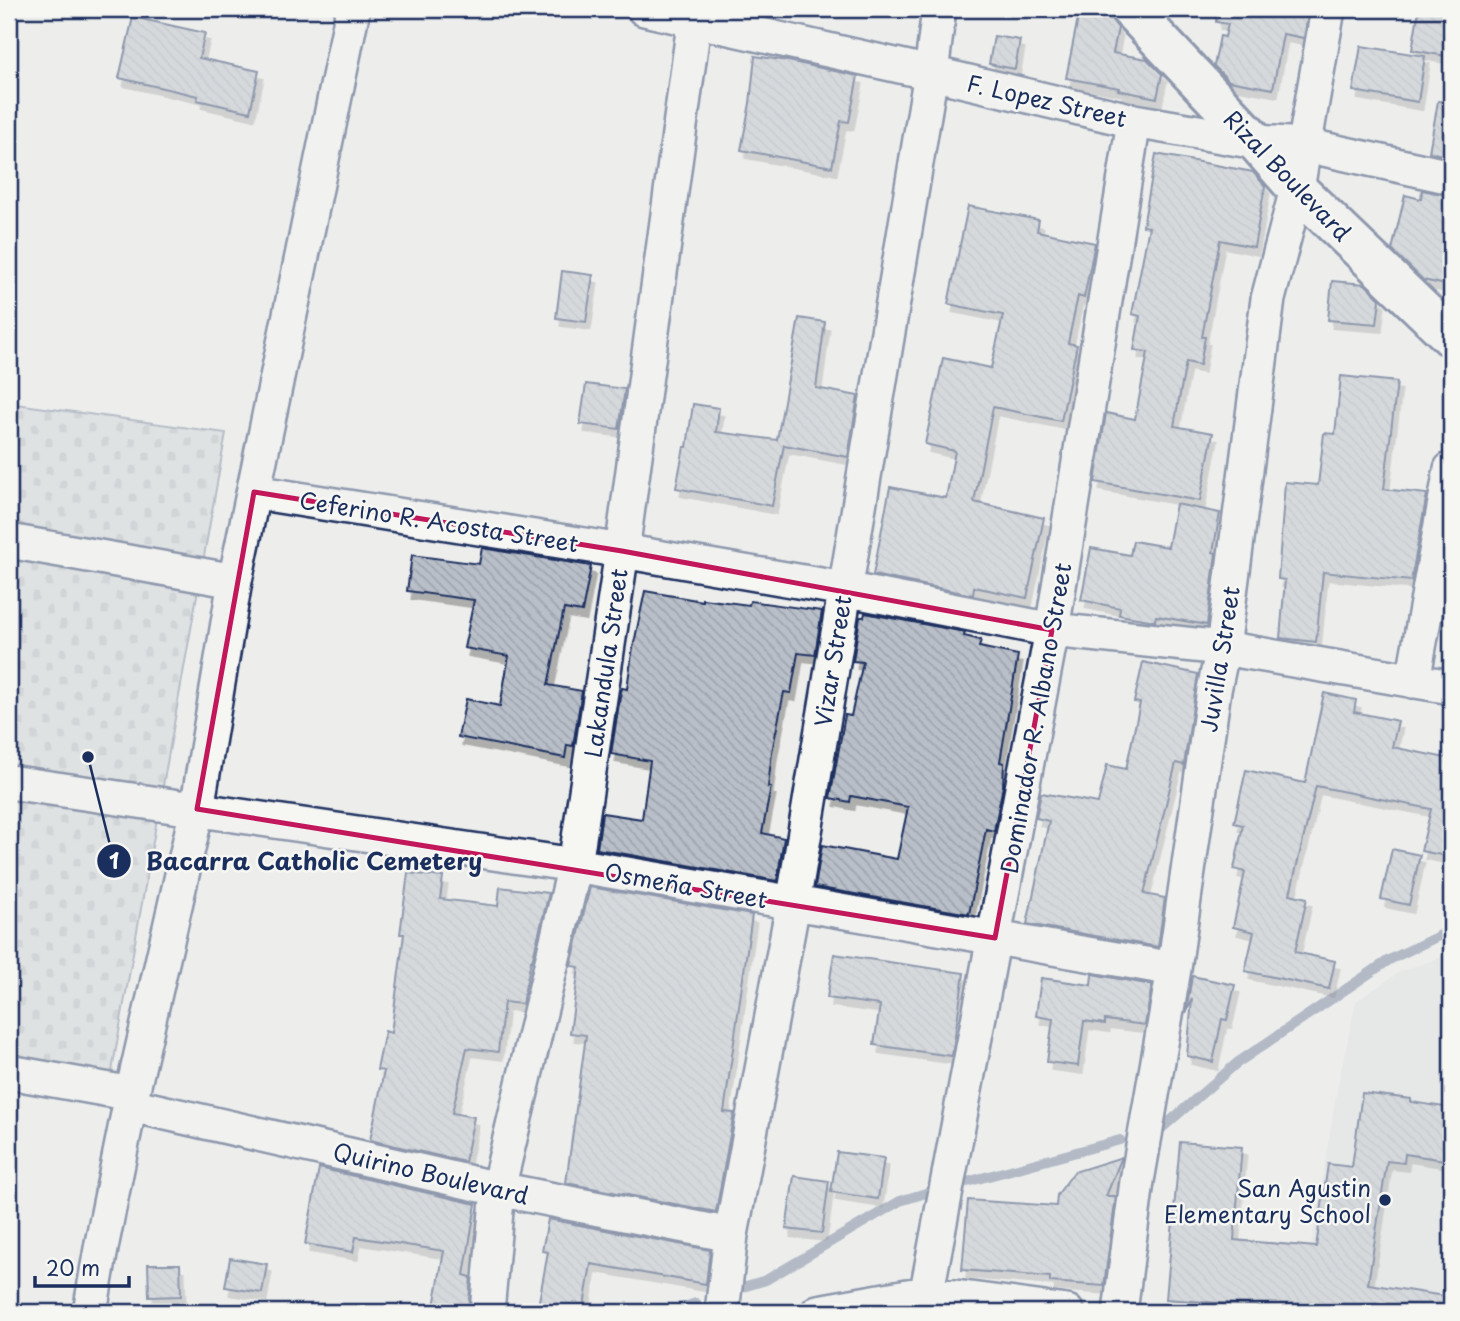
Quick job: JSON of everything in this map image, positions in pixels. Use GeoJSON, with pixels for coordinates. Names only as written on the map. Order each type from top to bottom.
{"type":"FeatureCollection","features":[{"type":"Feature","properties":{"kind":"main road","name":"Rizal Boulevard"},"geometry":{"type":"LineString","coordinates":[[1130,9],[1297,189],[1451,337]]}},
{"type":"Feature","properties":{"kind":"street"},"geometry":{"type":"LineString","coordinates":[[90,1312],[132,1100],[197,809],[235,580],[353,9]]}},
{"type":"Feature","properties":{"kind":"street","name":"F. Lopez Street"},"geometry":{"type":"LineString","coordinates":[[644,9],[695,15],[1134,121],[1256,142],[1305,145],[1451,177]]}},
{"type":"Feature","properties":{"kind":"street","name":"Vizar Street"},"geometry":{"type":"LineString","coordinates":[[722,1312],[731,1235],[793,904],[932,73],[939,9]]}},
{"type":"Feature","properties":{"kind":"street","name":"Juvilla Street"},"geometry":{"type":"LineString","coordinates":[[1120,1312],[1140,1168],[1174,969],[1214,690],[1223,648],[1268,299],[1297,189],[1328,9]]}},
{"type":"Feature","properties":{"kind":"street","name":"Lakandula Street"},"geometry":{"type":"LineString","coordinates":[[487,1312],[498,1189],[575,865],[622,551],[695,15]]}},
{"type":"Feature","properties":{"kind":"street","name":"Dominador R. Albano Street"},"geometry":{"type":"LineString","coordinates":[[924,1303],[1052,630],[1134,121]]}},
{"type":"Feature","properties":{"kind":"street"},"geometry":{"type":"LineString","coordinates":[[1413,681],[1451,469]]}},
{"type":"Feature","properties":{"kind":"street","name":"Ceferino R. Acosta Street"},"geometry":{"type":"LineString","coordinates":[[254,492],[844,589],[1052,630],[1223,648],[1451,687]]}},
{"type":"Feature","properties":{"kind":"street"},"geometry":{"type":"LineString","coordinates":[[9,541],[235,580]]}},
{"type":"Feature","properties":{"kind":"street","name":"Osmeña Street"},"geometry":{"type":"LineString","coordinates":[[9,782],[575,865],[1174,969]]}},
{"type":"Feature","properties":{"kind":"street","name":"Quirino Boulevard"},"geometry":{"type":"LineString","coordinates":[[9,1073],[132,1100],[498,1189],[731,1235]]}},
{"type":"Feature","properties":{"kind":"street"},"geometry":{"type":"LineString","coordinates":[[818,1312],[924,1303],[1067,1312]]}},
{"type":"Feature","properties":{"kind":"highlighted area"},"geometry":{"type":"Polygon","coordinates":[[[254,492],[622,551],[1052,630],[995,938],[197,809],[254,492]]]}},
{"type":"Feature","properties":{"kind":"shaded area","name":"San Agustin Elementary School"},"geometry":{"type":"Polygon","coordinates":[[[1451,954],[1451,1312],[1300,1312],[1337,1089],[1356,1001],[1401,971],[1451,954]]]}},
{"type":"Feature","properties":{"kind":"green space"},"geometry":{"type":"Polygon","coordinates":[[[9,403],[226,433],[107,1099],[9,1081],[9,403]]]}},
{"type":"Feature","properties":{"kind":"building"},"geometry":{"type":"Polygon","coordinates":[[[1217,9],[1309,9],[1304,38],[1283,34],[1273,89],[1229,81],[1214,66],[1220,36],[1225,37],[1228,24],[1216,22],[1217,9]]]}},
{"type":"Feature","properties":{"kind":"building"},"geometry":{"type":"Polygon","coordinates":[[[1419,9],[1451,9],[1451,57],[1412,50],[1419,9]]]}},
{"type":"Feature","properties":{"kind":"building"},"geometry":{"type":"Polygon","coordinates":[[[1079,13],[1111,19],[1118,28],[1113,53],[1147,59],[1162,74],[1157,98],[1066,78],[1079,13]]]}},
{"type":"Feature","properties":{"kind":"building"},"geometry":{"type":"Polygon","coordinates":[[[133,17],[205,33],[199,58],[259,71],[250,112],[197,100],[198,96],[119,78],[133,17]]]}},
{"type":"Feature","properties":{"kind":"building"},"geometry":{"type":"Polygon","coordinates":[[[994,36],[1020,40],[1015,69],[989,64],[994,36]]]}},
{"type":"Feature","properties":{"kind":"building"},"geometry":{"type":"Polygon","coordinates":[[[1361,46],[1425,56],[1418,102],[1353,91],[1361,46]]]}},
{"type":"Feature","properties":{"kind":"building"},"geometry":{"type":"Polygon","coordinates":[[[755,56],[858,76],[849,122],[841,121],[832,167],[741,150],[755,56]]]}},
{"type":"Feature","properties":{"kind":"building"},"geometry":{"type":"Polygon","coordinates":[[[1438,101],[1451,102],[1451,157],[1429,152],[1438,101]]]}},
{"type":"Feature","properties":{"kind":"building"},"geometry":{"type":"Polygon","coordinates":[[[1156,154],[1253,172],[1265,186],[1254,247],[1220,240],[1202,337],[1205,337],[1200,365],[1186,362],[1174,426],[1213,433],[1200,501],[1095,482],[1106,413],[1135,419],[1148,352],[1134,350],[1140,316],[1132,314],[1149,227],[1143,226],[1156,154]]]}},
{"type":"Feature","properties":{"kind":"building"},"geometry":{"type":"Polygon","coordinates":[[[1422,190],[1451,196],[1451,286],[1423,280],[1392,250],[1405,195],[1421,199],[1422,190]]]}},
{"type":"Feature","properties":{"kind":"building"},"geometry":{"type":"Polygon","coordinates":[[[968,206],[1039,220],[1037,231],[1095,243],[1084,298],[1078,296],[1068,343],[1077,345],[1061,421],[993,407],[974,502],[1044,518],[1027,598],[974,587],[973,595],[873,575],[890,487],[946,498],[955,451],[925,444],[943,358],[991,368],[1003,315],[948,304],[968,206]]]}},
{"type":"Feature","properties":{"kind":"building"},"geometry":{"type":"Polygon","coordinates":[[[562,271],[593,275],[586,322],[556,318],[562,271]]]}},
{"type":"Feature","properties":{"kind":"building"},"geometry":{"type":"Polygon","coordinates":[[[1332,281],[1365,284],[1380,299],[1377,324],[1328,320],[1332,281]]]}},
{"type":"Feature","properties":{"kind":"building"},"geometry":{"type":"Polygon","coordinates":[[[799,318],[825,322],[816,388],[858,396],[848,457],[784,445],[772,506],[676,488],[684,447],[687,447],[693,404],[719,408],[716,432],[777,440],[799,318]]]}},
{"type":"Feature","properties":{"kind":"building"},"geometry":{"type":"Polygon","coordinates":[[[1341,376],[1397,382],[1384,489],[1427,494],[1411,581],[1323,572],[1316,642],[1280,638],[1285,580],[1278,579],[1285,482],[1318,485],[1324,433],[1335,434],[1341,376]]]}},
{"type":"Feature","properties":{"kind":"building"},"geometry":{"type":"Polygon","coordinates":[[[586,384],[625,389],[619,429],[580,424],[586,384]]]}},
{"type":"Feature","properties":{"kind":"building"},"geometry":{"type":"Polygon","coordinates":[[[1176,504],[1220,513],[1213,552],[1216,553],[1207,625],[1156,616],[1155,621],[1119,615],[1120,608],[1081,600],[1091,548],[1130,555],[1133,541],[1168,547],[1176,504]]]}},
{"type":"Feature","properties":{"kind":"building"},"geometry":{"type":"Polygon","coordinates":[[[482,548],[591,566],[582,612],[564,609],[548,685],[582,691],[573,746],[567,745],[565,758],[458,737],[466,699],[500,706],[509,656],[464,648],[474,600],[407,591],[412,555],[479,564],[482,548]]]}},
{"type":"Feature","properties":{"kind":"building"},"geometry":{"type":"Polygon","coordinates":[[[645,591],[702,601],[749,605],[750,601],[822,611],[815,655],[798,653],[791,693],[784,692],[772,752],[768,787],[771,787],[762,833],[784,838],[777,881],[597,849],[602,813],[642,819],[650,761],[611,754],[620,697],[622,688],[627,689],[645,591]]]}},
{"type":"Feature","properties":{"kind":"building"},"geometry":{"type":"Polygon","coordinates":[[[865,613],[965,632],[964,636],[981,640],[979,647],[1018,655],[1000,762],[1004,763],[1003,786],[994,831],[986,829],[969,914],[815,887],[822,845],[897,859],[908,807],[851,796],[850,802],[830,798],[845,715],[851,716],[863,662],[853,661],[860,617],[864,617],[865,613]]]}},
{"type":"Feature","properties":{"kind":"building"},"geometry":{"type":"Polygon","coordinates":[[[1143,662],[1198,674],[1184,765],[1176,763],[1144,894],[1165,898],[1158,947],[1027,924],[1049,821],[1036,818],[1041,793],[1098,803],[1107,765],[1126,769],[1140,703],[1134,702],[1143,662]]]}},
{"type":"Feature","properties":{"kind":"building"},"geometry":{"type":"Polygon","coordinates":[[[1324,693],[1356,700],[1354,712],[1398,721],[1392,747],[1451,759],[1451,857],[1421,851],[1431,809],[1316,786],[1290,894],[1307,898],[1295,952],[1335,961],[1329,989],[1245,971],[1254,932],[1233,927],[1245,872],[1234,869],[1243,825],[1234,823],[1246,770],[1305,783],[1324,693]]]}},
{"type":"Feature","properties":{"kind":"building"},"geometry":{"type":"Polygon","coordinates":[[[1392,849],[1420,855],[1409,905],[1381,899],[1392,849]]]}},
{"type":"Feature","properties":{"kind":"building"},"geometry":{"type":"Polygon","coordinates":[[[408,873],[443,877],[440,899],[498,906],[500,887],[549,893],[522,1004],[504,1002],[498,1052],[467,1048],[452,1113],[474,1117],[465,1162],[370,1140],[384,1071],[377,1070],[385,1031],[391,1033],[404,934],[400,934],[408,873]]]}},
{"type":"Feature","properties":{"kind":"building"},"geometry":{"type":"Polygon","coordinates":[[[590,887],[752,915],[724,1112],[734,1113],[716,1212],[566,1183],[586,1035],[570,1033],[579,967],[571,966],[590,887]]]}},
{"type":"Feature","properties":{"kind":"building"},"geometry":{"type":"Polygon","coordinates":[[[834,954],[964,973],[952,1056],[874,1045],[880,1005],[827,998],[834,954]]]}},
{"type":"Feature","properties":{"kind":"building"},"geometry":{"type":"Polygon","coordinates":[[[1092,974],[1152,985],[1145,1025],[1105,1020],[1105,1024],[1084,1021],[1078,1066],[1047,1062],[1053,1019],[1036,1016],[1041,978],[1091,985],[1092,974]]]}},
{"type":"Feature","properties":{"kind":"building"},"geometry":{"type":"Polygon","coordinates":[[[1192,976],[1235,985],[1227,1020],[1222,1019],[1213,1062],[1187,1056],[1192,999],[1186,1013],[1192,976]]]}},
{"type":"Feature","properties":{"kind":"building"},"geometry":{"type":"Polygon","coordinates":[[[1362,1093],[1411,1099],[1411,1102],[1451,1108],[1451,1161],[1405,1154],[1404,1163],[1387,1161],[1368,1284],[1451,1297],[1451,1312],[1300,1312],[1166,1299],[1180,1142],[1242,1147],[1234,1240],[1316,1247],[1328,1164],[1352,1167],[1362,1093]]]}},
{"type":"Feature","properties":{"kind":"building"},"geometry":{"type":"Polygon","coordinates":[[[837,1152],[884,1158],[878,1199],[831,1192],[837,1152]]]}},
{"type":"Feature","properties":{"kind":"building"},"geometry":{"type":"Polygon","coordinates":[[[1122,1157],[1106,1196],[1116,1196],[1104,1286],[1050,1282],[1050,1277],[962,1270],[968,1200],[1056,1206],[1057,1195],[1074,1172],[1122,1157]]]}},
{"type":"Feature","properties":{"kind":"building"},"geometry":{"type":"Polygon","coordinates":[[[319,1168],[476,1204],[464,1275],[471,1277],[468,1312],[433,1312],[444,1251],[356,1237],[353,1252],[305,1244],[319,1168]]]}},
{"type":"Feature","properties":{"kind":"building"},"geometry":{"type":"Polygon","coordinates":[[[794,1176],[829,1181],[822,1233],[786,1229],[794,1176]]]}},
{"type":"Feature","properties":{"kind":"building"},"geometry":{"type":"Polygon","coordinates":[[[548,1219],[710,1250],[706,1284],[591,1264],[583,1312],[537,1312],[548,1252],[542,1251],[548,1219]]]}},
{"type":"Feature","properties":{"kind":"building"},"geometry":{"type":"Polygon","coordinates":[[[230,1258],[267,1264],[262,1293],[225,1287],[230,1258]]]}},
{"type":"Feature","properties":{"kind":"building"},"geometry":{"type":"Polygon","coordinates":[[[148,1264],[180,1264],[181,1296],[149,1297],[148,1264]]]}},
{"type":"Feature","properties":{"kind":"waterway"},"geometry":{"type":"LineString","coordinates":[[1161,1129],[1237,1063],[1389,960],[1451,930]]}},
{"type":"Feature","properties":{"kind":"waterway"},"geometry":{"type":"LineString","coordinates":[[967,1182],[1120,1140]]}},
{"type":"Feature","properties":{"kind":"waterway"},"geometry":{"type":"LineString","coordinates":[[743,1287],[766,1280],[900,1201],[929,1192]]}},
{"type":"Feature","properties":{"kind":"waterway"},"geometry":{"type":"LineString","coordinates":[[670,1312],[696,1303]]}},
{"type":"Feature","properties":{"kind":"place","name":"Bacarra Catholic Cemetery"},"geometry":{"type":"Point","coordinates":[88,757]}},
{"type":"Feature","properties":{"kind":"place","name":"San Agustin Elementary School"},"geometry":{"type":"Point","coordinates":[1385,1200]}}]}
